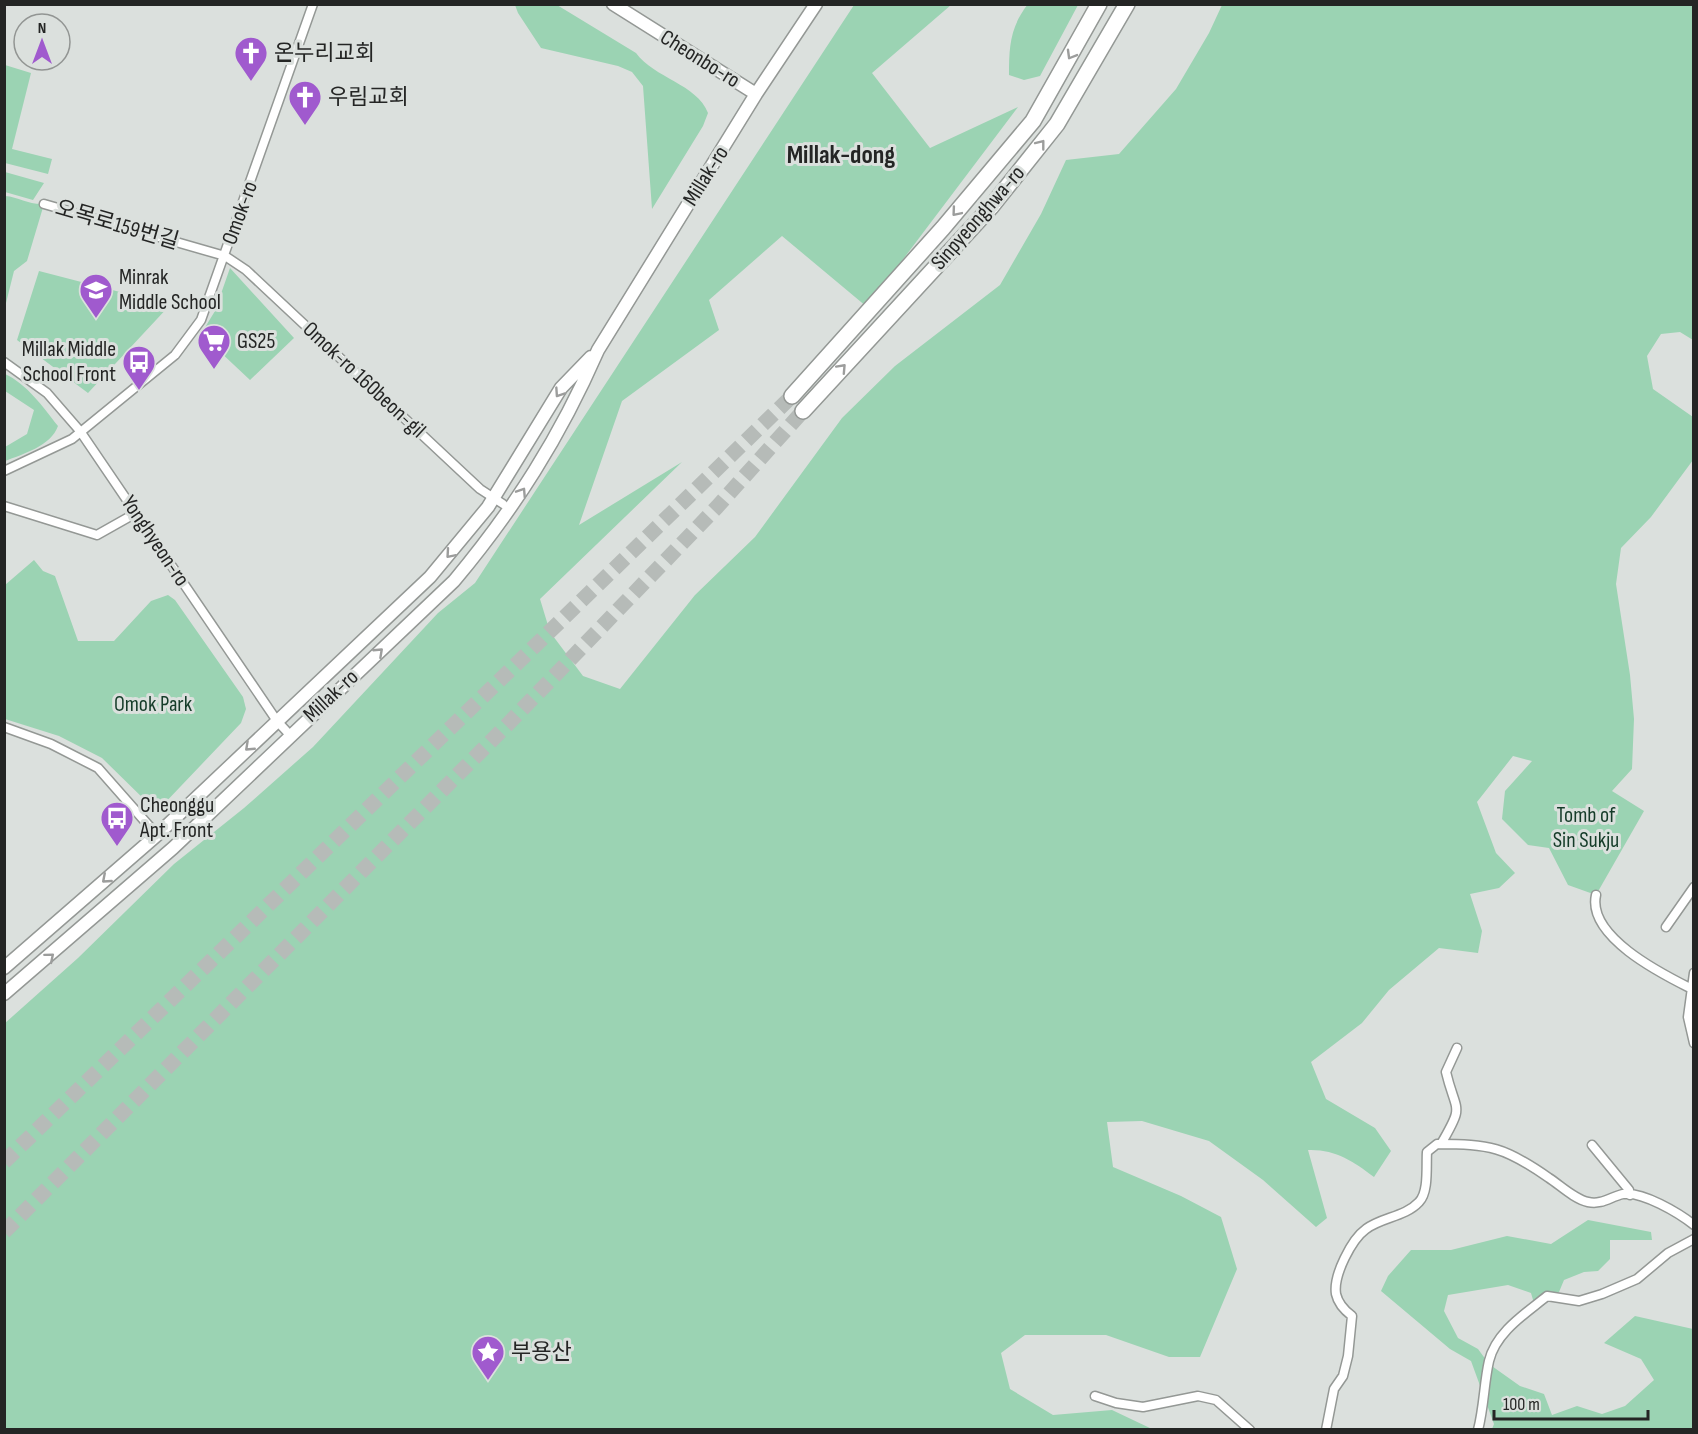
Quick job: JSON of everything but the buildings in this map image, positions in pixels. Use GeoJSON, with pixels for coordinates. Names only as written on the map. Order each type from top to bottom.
{"type":"FeatureCollection","features":[{"type":"Feature","properties":{"kind":"highway","name":"Sinpyeonghwa-ro"},"geometry":{"type":"LineString","coordinates":[[792,396],[942,228],[1033,121],[1100,4]]}},
{"type":"Feature","properties":{"kind":"highway","name":"Sinpyeonghwa-ro"},"geometry":{"type":"LineString","coordinates":[[803,411],[991,207],[1057,124],[1126,4]]}},
{"type":"Feature","properties":{"kind":"main road","name":"Cheonbo-ro"},"geometry":{"type":"LineString","coordinates":[[613,4],[756,94]]}},
{"type":"Feature","properties":{"kind":"main road","name":"Millak-ro"},"geometry":{"type":"LineString","coordinates":[[4,994],[172,848],[454,581],[496,529],[534,473],[578,395],[598,350],[756,94],[816,4]]}},
{"type":"Feature","properties":{"kind":"main road","name":"Millak-ro"},"geometry":{"type":"LineString","coordinates":[[4,968],[157,835],[430,577],[488,507],[561,387],[598,350]]}},
{"type":"Feature","properties":{"kind":"street","name":"Omok-ro"},"geometry":{"type":"LineString","coordinates":[[4,471],[62,444],[175,355],[201,320],[313,4]]}},
{"type":"Feature","properties":{"kind":"street","name":"오목로159번길"},"geometry":{"type":"LineString","coordinates":[[44,204],[225,256]]}},
{"type":"Feature","properties":{"kind":"street","name":"Omok-ro 160beon-gil"},"geometry":{"type":"LineString","coordinates":[[225,256],[246,270],[480,489],[503,504]]}},
{"type":"Feature","properties":{"kind":"street","name":"Yonghyeon-ro"},"geometry":{"type":"LineString","coordinates":[[4,362],[47,393],[80,430],[277,721],[290,735]]}},
{"type":"Feature","properties":{"kind":"street"},"geometry":{"type":"LineString","coordinates":[[4,506],[97,535],[136,513]]}},
{"type":"Feature","properties":{"kind":"street"},"geometry":{"type":"LineString","coordinates":[[4,727],[51,744],[98,768],[157,835]]}},
{"type":"Feature","properties":{"kind":"street"},"geometry":{"type":"LineString","coordinates":[[1666,927],[1694,887]]}},
{"type":"Feature","properties":{"kind":"street"},"geometry":{"type":"LineString","coordinates":[[1596,895],[1593,907],[1613,937],[1653,968],[1690,988]]}},
{"type":"Feature","properties":{"kind":"street"},"geometry":{"type":"LineString","coordinates":[[1694,973],[1690,988],[1688,1017],[1694,1043]]}},
{"type":"Feature","properties":{"kind":"street"},"geometry":{"type":"LineString","coordinates":[[1441,1144],[1456,1118],[1458,1107],[1446,1072],[1457,1048]]}},
{"type":"Feature","properties":{"kind":"street"},"geometry":{"type":"LineString","coordinates":[[1326,1430],[1334,1389],[1343,1376],[1348,1356],[1352,1316],[1341,1306],[1336,1288],[1350,1245],[1367,1228],[1407,1211],[1421,1201],[1427,1152],[1441,1144],[1480,1144],[1504,1150],[1587,1202],[1607,1202],[1623,1194],[1630,1195],[1663,1206],[1694,1225]]}},
{"type":"Feature","properties":{"kind":"street"},"geometry":{"type":"LineString","coordinates":[[1592,1145],[1629,1190],[1630,1195]]}},
{"type":"Feature","properties":{"kind":"street"},"geometry":{"type":"LineString","coordinates":[[1478,1430],[1490,1360],[1496,1345],[1519,1320],[1547,1296],[1579,1301],[1637,1279],[1668,1253],[1694,1239]]}},
{"type":"Feature","properties":{"kind":"street"},"geometry":{"type":"LineString","coordinates":[[1095,1396],[1116,1403],[1143,1407],[1198,1396],[1216,1400],[1250,1430]]}},
{"type":"Feature","properties":{"kind":"green space"},"geometry":{"type":"Polygon","coordinates":[[[1028,4],[1078,5],[1040,76],[1024,80],[1009,75],[1009,55],[1014,29],[1028,4]]]}},
{"type":"Feature","properties":{"kind":"green space"},"geometry":{"type":"Polygon","coordinates":[[[515,5],[557,5],[636,53],[653,69],[685,88],[702,103],[708,113],[703,126],[652,209],[643,86],[632,72],[618,66],[541,48],[515,5]]]}},
{"type":"Feature","properties":{"kind":"green space","name":"Tomb of Sin Sukju"},"geometry":{"type":"Polygon","coordinates":[[[854,5],[951,5],[872,73],[930,148],[1018,107],[867,307],[782,236],[709,300],[719,330],[622,401],[579,525],[682,462],[540,599],[550,632],[583,676],[620,689],[695,595],[755,537],[842,418],[895,366],[1000,285],[1041,214],[1066,160],[1119,154],[1176,89],[1209,33],[1222,5],[1693,5],[1693,340],[1680,332],[1661,334],[1647,356],[1653,389],[1693,417],[1693,460],[1651,517],[1621,548],[1616,584],[1630,675],[1634,719],[1632,769],[1612,791],[1644,811],[1596,895],[1568,885],[1549,848],[1528,845],[1502,819],[1505,791],[1532,761],[1513,756],[1477,802],[1496,853],[1515,873],[1499,888],[1470,894],[1482,931],[1478,953],[1439,948],[1389,990],[1362,1023],[1311,1062],[1326,1099],[1375,1128],[1391,1151],[1374,1177],[1343,1157],[1318,1150],[1308,1150],[1327,1218],[1316,1227],[1263,1180],[1209,1141],[1142,1121],[1107,1122],[1113,1167],[1181,1196],[1221,1217],[1237,1269],[1200,1357],[1169,1357],[1106,1335],[1025,1335],[1001,1353],[1010,1389],[1053,1415],[1112,1410],[1152,1429],[5,1429],[4,1024],[78,958],[174,864],[244,808],[313,747],[438,613],[475,583],[854,5]]]}},
{"type":"Feature","properties":{"kind":"green space"},"geometry":{"type":"Polygon","coordinates":[[[5,65],[12,67],[12,72],[31,73],[12,149],[52,159],[48,174],[5,163],[5,65]]]}},
{"type":"Feature","properties":{"kind":"green space"},"geometry":{"type":"Polygon","coordinates":[[[5,172],[44,183],[33,200],[5,192],[5,172]]]}},
{"type":"Feature","properties":{"kind":"green space"},"geometry":{"type":"Polygon","coordinates":[[[5,196],[44,204],[27,261],[14,271],[5,307],[5,196]]]}},
{"type":"Feature","properties":{"kind":"green space"},"geometry":{"type":"Polygon","coordinates":[[[230,268],[294,338],[250,380],[201,334],[215,311],[230,268]]]}},
{"type":"Feature","properties":{"kind":"green space"},"geometry":{"type":"Polygon","coordinates":[[[39,271],[170,305],[88,393],[17,340],[39,271]]]}},
{"type":"Feature","properties":{"kind":"green space"},"geometry":{"type":"Polygon","coordinates":[[[5,374],[27,390],[58,426],[43,444],[5,461],[5,447],[27,434],[34,410],[5,391],[5,374]]]}},
{"type":"Feature","properties":{"kind":"green space","name":"Omok Park"},"geometry":{"type":"Polygon","coordinates":[[[34,560],[43,571],[55,576],[78,641],[114,641],[151,601],[168,595],[175,600],[243,697],[246,709],[241,723],[161,807],[150,805],[102,758],[59,736],[5,719],[5,585],[34,560]]]}},
{"type":"Feature","properties":{"kind":"green space"},"geometry":{"type":"Polygon","coordinates":[[[1588,1220],[1651,1232],[1652,1240],[1610,1240],[1610,1259],[1598,1271],[1584,1272],[1564,1280],[1559,1292],[1536,1310],[1531,1293],[1508,1285],[1448,1295],[1444,1311],[1458,1338],[1478,1349],[1489,1364],[1520,1386],[1544,1394],[1552,1415],[1577,1406],[1602,1414],[1625,1406],[1654,1380],[1641,1359],[1604,1343],[1635,1316],[1693,1329],[1693,1429],[1492,1429],[1494,1424],[1471,1361],[1450,1349],[1381,1291],[1388,1276],[1411,1250],[1451,1250],[1507,1236],[1551,1244],[1588,1220]]]}},
{"type":"Feature","properties":{"kind":"tunnel"},"geometry":{"type":"LineString","coordinates":[[4,1162],[792,396]]}},
{"type":"Feature","properties":{"kind":"tunnel"},"geometry":{"type":"LineString","coordinates":[[4,1232],[508,724],[717,507],[803,411]]}},
{"type":"Feature","properties":{"kind":"place","name":"온누리교회"},"geometry":{"type":"Point","coordinates":[251,82]}},
{"type":"Feature","properties":{"kind":"place","name":"우림교회"},"geometry":{"type":"Point","coordinates":[305,126]}},
{"type":"Feature","properties":{"kind":"place","name":"Minrak Middle School"},"geometry":{"type":"Point","coordinates":[96,319]}},
{"type":"Feature","properties":{"kind":"place","name":"GS25"},"geometry":{"type":"Point","coordinates":[214,370]}},
{"type":"Feature","properties":{"kind":"place","name":"Millak Middle School Front"},"geometry":{"type":"Point","coordinates":[139,391]}},
{"type":"Feature","properties":{"kind":"place","name":"Cheonggu Apt. Front"},"geometry":{"type":"Point","coordinates":[117,847]}},
{"type":"Feature","properties":{"kind":"place","name":"부용산"},"geometry":{"type":"Point","coordinates":[488,1381]}},
{"type":"Feature","properties":{"kind":"district","name":"Millak-dong"},"geometry":{"type":"Point","coordinates":[841,155]}}]}
